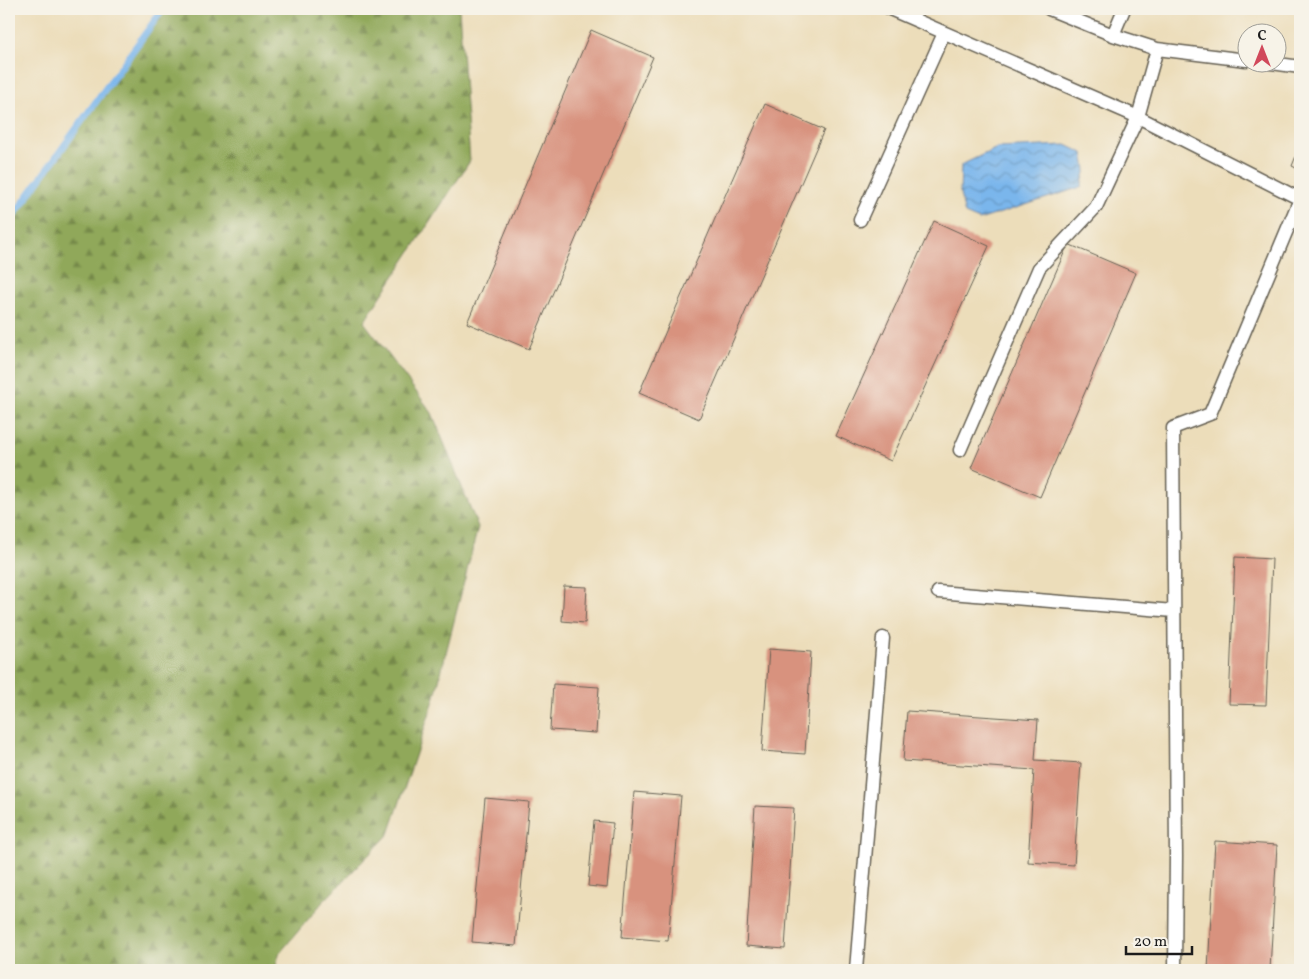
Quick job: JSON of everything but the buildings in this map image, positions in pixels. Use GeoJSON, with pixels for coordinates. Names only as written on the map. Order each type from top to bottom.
{"type":"FeatureCollection","features":[{"type":"Feature","properties":{"kind":"lane"},"geometry":{"type":"LineString","coordinates":[[890,9],[1138,118],[1300,199],[1210,414],[1173,428],[1175,970]]}},
{"type":"Feature","properties":{"kind":"lane"},"geometry":{"type":"LineString","coordinates":[[1049,9],[1113,35],[1157,49],[1236,59]]}},
{"type":"Feature","properties":{"kind":"lane"},"geometry":{"type":"LineString","coordinates":[[1113,35],[1124,9]]}},
{"type":"Feature","properties":{"kind":"lane"},"geometry":{"type":"LineString","coordinates":[[860,220],[944,33]]}},
{"type":"Feature","properties":{"kind":"lane"},"geometry":{"type":"LineString","coordinates":[[960,450],[1039,268],[1096,207],[1138,118],[1157,49]]}},
{"type":"Feature","properties":{"kind":"lane"},"geometry":{"type":"LineString","coordinates":[[1286,65],[1300,67]]}},
{"type":"Feature","properties":{"kind":"lane"},"geometry":{"type":"LineString","coordinates":[[938,592],[1174,611]]}},
{"type":"Feature","properties":{"kind":"lane"},"geometry":{"type":"LineString","coordinates":[[856,970],[884,638]]}},
{"type":"Feature","properties":{"kind":"green space"},"geometry":{"type":"Polygon","coordinates":[[[165,9],[459,9],[470,161],[364,322],[432,413],[478,527],[434,700],[389,834],[321,904],[279,954],[275,970],[9,970],[9,224],[165,9]]]}},
{"type":"Feature","properties":{"kind":"water"},"geometry":{"type":"Polygon","coordinates":[[[1066,145],[1083,153],[1086,169],[1081,187],[979,220],[965,214],[960,194],[961,165],[997,148],[1066,145]]]}},
{"type":"Feature","properties":{"kind":"waterway"},"geometry":{"type":"LineString","coordinates":[[9,222],[163,9]]}}]}
